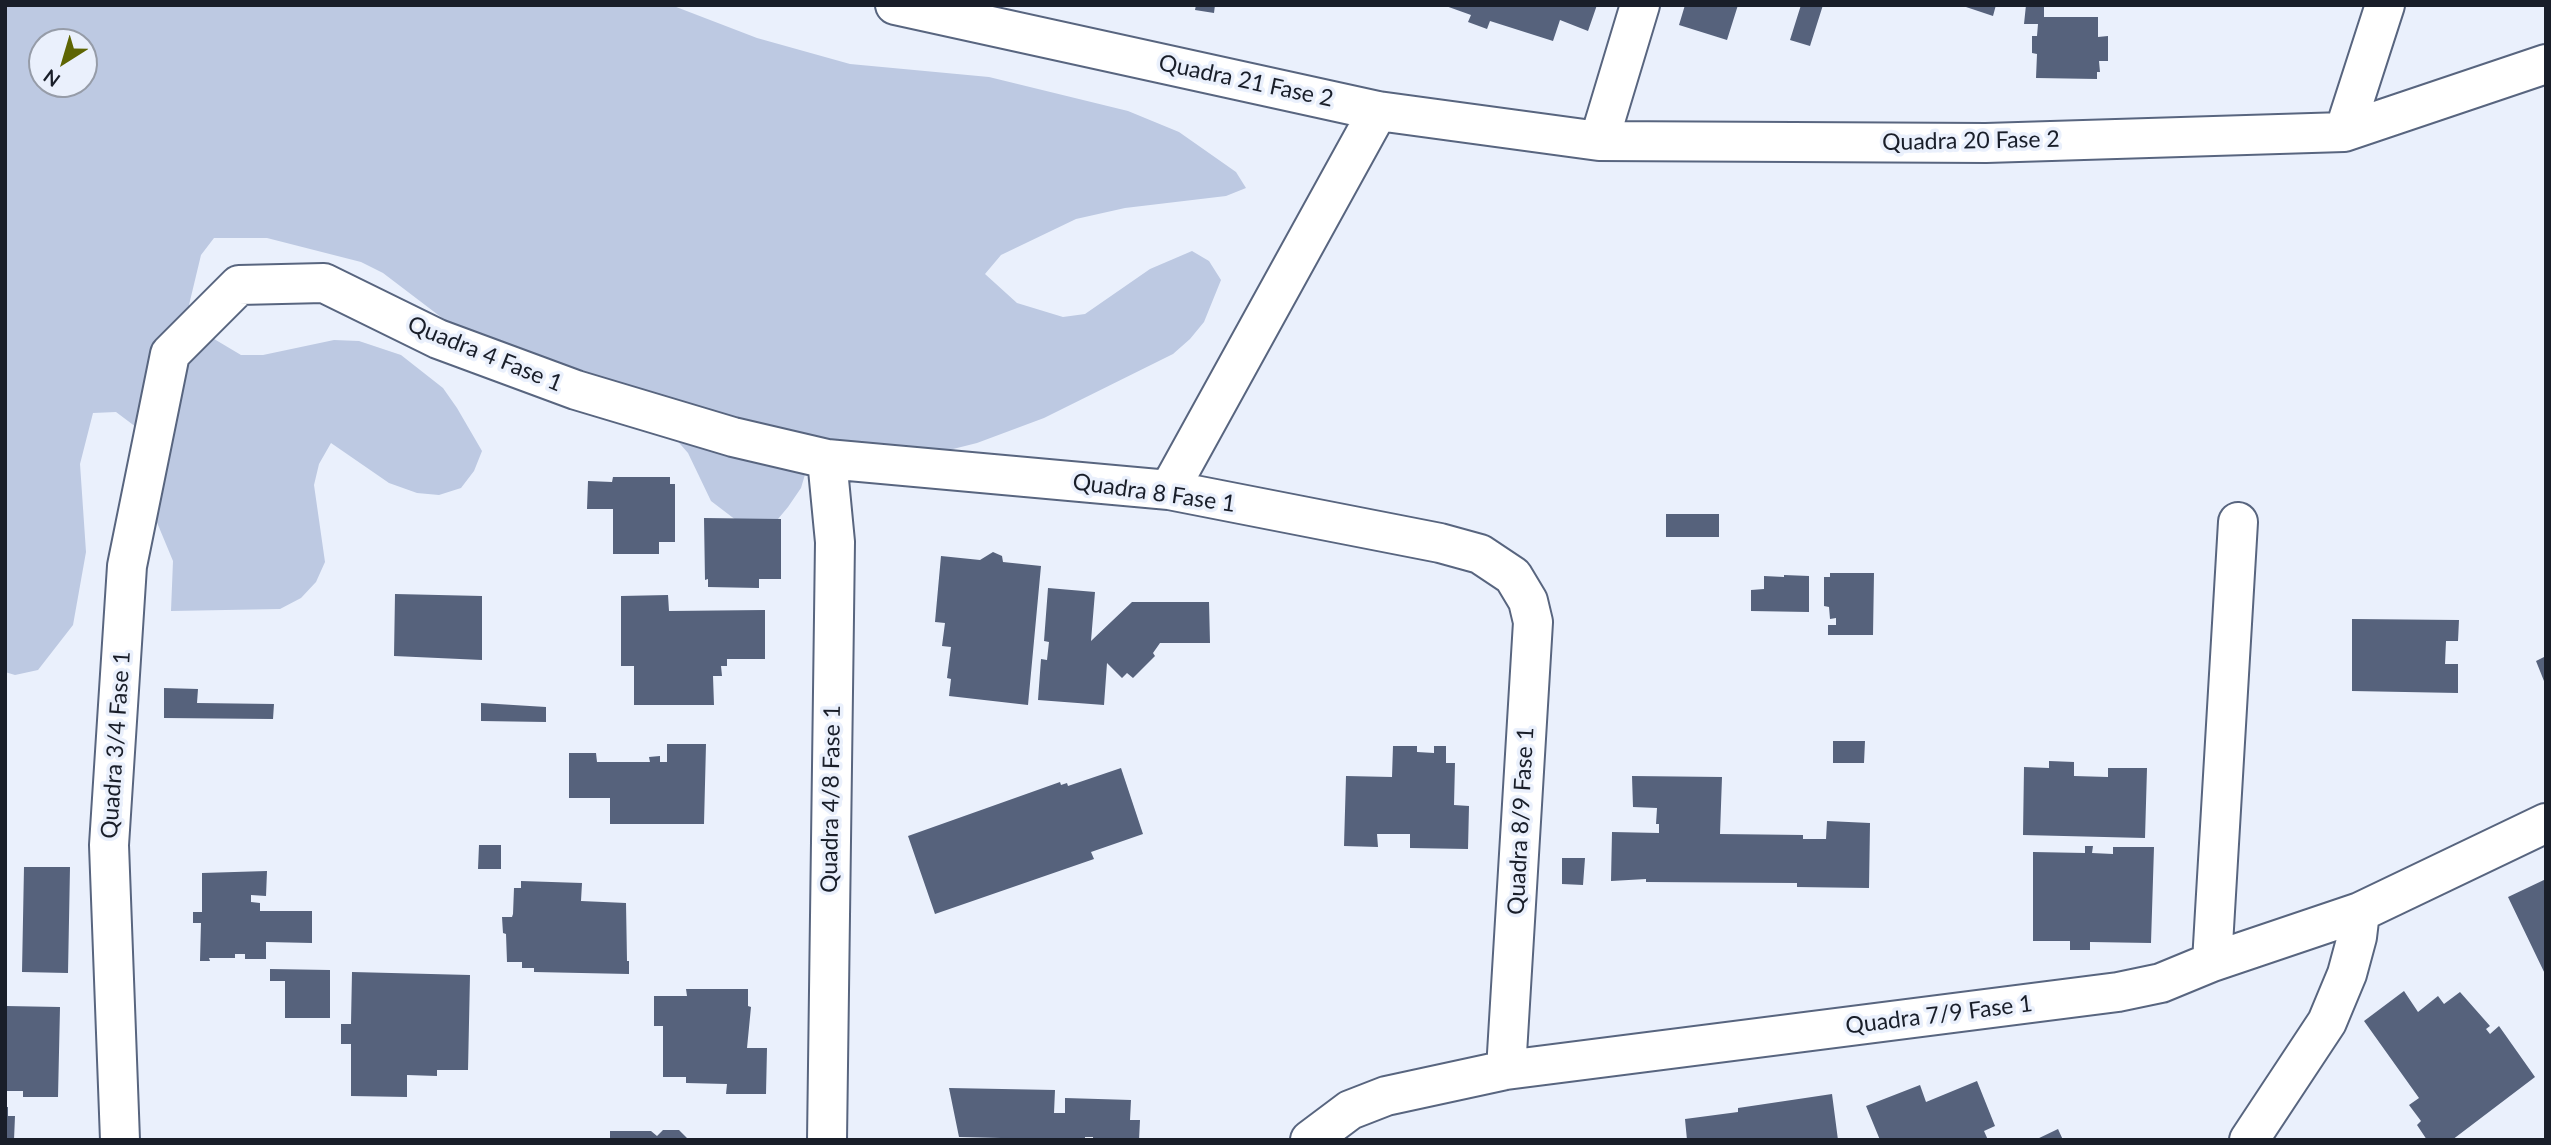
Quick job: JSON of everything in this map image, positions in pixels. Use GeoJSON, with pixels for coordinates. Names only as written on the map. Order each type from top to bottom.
{"type":"FeatureCollection","features":[{"type":"Feature","properties":{"kind":"street","name":"Quadra 21 Fase 2"},"geometry":{"type":"LineString","coordinates":[[895,5],[1378,111],[1599,141]]}},
{"type":"Feature","properties":{"kind":"street"},"geometry":{"type":"LineString","coordinates":[[1599,141],[1640,5]]}},
{"type":"Feature","properties":{"kind":"street"},"geometry":{"type":"LineString","coordinates":[[2344,132],[2385,5]]}},
{"type":"Feature","properties":{"kind":"street","name":"Quadra 20 Fase 2"},"geometry":{"type":"LineString","coordinates":[[1599,141],[1986,143],[2344,132],[2546,64]]}},
{"type":"Feature","properties":{"kind":"street"},"geometry":{"type":"LineString","coordinates":[[1169,490],[1378,111]]}},
{"type":"Feature","properties":{"kind":"street","name":"Quadra 4 Fase 1"},"geometry":{"type":"LineString","coordinates":[[170,354],[239,285],[324,283],[438,339],[576,390],[733,438],[827,459]]}},
{"type":"Feature","properties":{"kind":"street","name":"Quadra 3/4 Fase 1"},"geometry":{"type":"LineString","coordinates":[[120,1140],[109,845],[127,566],[170,354]]}},
{"type":"Feature","properties":{"kind":"street","name":"Quadra 8 Fase 1"},"geometry":{"type":"LineString","coordinates":[[827,459],[1169,490],[1440,543],[1480,554],[1513,576]]}},
{"type":"Feature","properties":{"kind":"street","name":"Quadra 4/8 Fase 1"},"geometry":{"type":"LineString","coordinates":[[827,459],[835,542],[827,1140]]}},
{"type":"Feature","properties":{"kind":"street"},"geometry":{"type":"LineString","coordinates":[[2212,962],[2238,522]]}},
{"type":"Feature","properties":{"kind":"street","name":"Quadra 8/9 Fase 1"},"geometry":{"type":"LineString","coordinates":[[1506,1070],[1533,622],[1528,601],[1513,576]]}},
{"type":"Feature","properties":{"kind":"street","name":"Quadra 7/9 Fase 1"},"geometry":{"type":"LineString","coordinates":[[1310,1140],[1350,1111],[1387,1096],[1506,1070],[2118,992],[2161,983],[2212,962],[2360,912],[2546,823]]}},
{"type":"Feature","properties":{"kind":"street"},"geometry":{"type":"LineString","coordinates":[[2249,1140],[2327,1021],[2347,974],[2357,937],[2360,912]]}},
{"type":"Feature","properties":{"kind":"shaded area"},"geometry":{"type":"Polygon","coordinates":[[[5,5],[671,5],[757,38],[850,64],[989,77],[1128,111],[1179,132],[1236,172],[1246,188],[1226,196],[1125,208],[1076,219],[1001,255],[985,274],[1017,303],[1063,317],[1085,314],[1150,269],[1192,251],[1209,261],[1221,280],[1204,322],[1173,354],[1044,418],[977,443],[881,467],[814,444],[801,488],[788,507],[773,525],[749,530],[711,501],[688,453],[674,437],[483,349],[383,273],[361,262],[267,238],[214,238],[201,255],[189,305],[199,330],[241,355],[263,355],[334,340],[359,341],[401,355],[443,388],[457,408],[482,451],[474,471],[461,488],[439,495],[417,493],[389,483],[331,443],[319,464],[314,485],[325,562],[316,582],[301,598],[280,609],[171,611],[173,561],[146,496],[136,427],[116,412],[93,413],[80,464],[86,552],[73,625],[38,670],[15,675],[5,672],[5,5]]]}},
{"type":"Feature","properties":{"kind":"building"},"geometry":{"type":"Polygon","coordinates":[[[1196,5],[1215,5],[1214,13],[1195,10],[1196,5]]]}},
{"type":"Feature","properties":{"kind":"building"},"geometry":{"type":"Polygon","coordinates":[[[1443,5],[1597,5],[1588,31],[1560,20],[1553,41],[1490,21],[1487,29],[1468,22],[1471,15],[1443,5]]]}},
{"type":"Feature","properties":{"kind":"building"},"geometry":{"type":"Polygon","coordinates":[[[1685,5],[1738,5],[1727,40],[1679,25],[1685,5]]]}},
{"type":"Feature","properties":{"kind":"building"},"geometry":{"type":"Polygon","coordinates":[[[1801,5],[1823,5],[1810,46],[1790,40],[1801,5]]]}},
{"type":"Feature","properties":{"kind":"building"},"geometry":{"type":"Polygon","coordinates":[[[1960,5],[1996,5],[1993,16],[1960,5]]]}},
{"type":"Feature","properties":{"kind":"building"},"geometry":{"type":"Polygon","coordinates":[[[2026,5],[2044,5],[2044,17],[2098,17],[2098,37],[2108,36],[2108,61],[2099,61],[2100,72],[2097,72],[2097,79],[2036,78],[2037,54],[2032,53],[2032,36],[2037,36],[2038,24],[2024,24],[2026,5]]]}},
{"type":"Feature","properties":{"kind":"building"},"geometry":{"type":"Polygon","coordinates":[[[613,477],[670,477],[670,484],[675,484],[675,542],[659,542],[659,554],[613,554],[613,509],[587,509],[588,481],[612,482],[613,477]]]}},
{"type":"Feature","properties":{"kind":"building"},"geometry":{"type":"Polygon","coordinates":[[[1666,514],[1719,514],[1719,537],[1666,537],[1666,514]]]}},
{"type":"Feature","properties":{"kind":"building"},"geometry":{"type":"Polygon","coordinates":[[[704,518],[781,519],[781,579],[759,579],[759,588],[708,587],[708,579],[705,580],[704,518]]]}},
{"type":"Feature","properties":{"kind":"building"},"geometry":{"type":"Polygon","coordinates":[[[993,552],[1002,556],[1003,562],[1041,566],[1028,705],[949,696],[951,679],[947,678],[951,647],[942,646],[945,623],[935,622],[941,556],[980,560],[993,552]]]}},
{"type":"Feature","properties":{"kind":"building"},"geometry":{"type":"Polygon","coordinates":[[[1830,573],[1874,573],[1873,635],[1828,635],[1828,625],[1836,625],[1836,618],[1830,619],[1829,607],[1824,606],[1824,577],[1830,577],[1830,573]]]}},
{"type":"Feature","properties":{"kind":"building"},"geometry":{"type":"Polygon","coordinates":[[[1764,576],[1809,576],[1809,612],[1751,611],[1751,590],[1764,589],[1764,576]]]}},
{"type":"Feature","properties":{"kind":"building"},"geometry":{"type":"Polygon","coordinates":[[[1048,588],[1095,592],[1091,641],[1132,602],[1209,602],[1210,643],[1160,643],[1153,653],[1155,656],[1133,678],[1127,673],[1122,678],[1107,663],[1104,705],[1038,700],[1041,659],[1047,660],[1049,642],[1044,641],[1048,588]]]}},
{"type":"Feature","properties":{"kind":"building"},"geometry":{"type":"Polygon","coordinates":[[[395,594],[482,596],[482,660],[394,656],[395,594]]]}},
{"type":"Feature","properties":{"kind":"building"},"geometry":{"type":"Polygon","coordinates":[[[668,595],[669,611],[765,610],[765,659],[727,659],[727,666],[721,666],[722,676],[713,676],[714,705],[634,705],[634,666],[621,666],[621,596],[668,595]]]}},
{"type":"Feature","properties":{"kind":"building"},"geometry":{"type":"Polygon","coordinates":[[[2352,619],[2459,620],[2458,641],[2446,641],[2445,664],[2458,664],[2458,693],[2352,691],[2352,619]]]}},
{"type":"Feature","properties":{"kind":"building"},"geometry":{"type":"Polygon","coordinates":[[[2546,656],[2546,686],[2536,661],[2546,656]]]}},
{"type":"Feature","properties":{"kind":"building"},"geometry":{"type":"Polygon","coordinates":[[[164,688],[198,689],[197,703],[274,704],[273,719],[164,718],[164,688]]]}},
{"type":"Feature","properties":{"kind":"building"},"geometry":{"type":"Polygon","coordinates":[[[481,703],[546,707],[546,722],[481,721],[481,703]]]}},
{"type":"Feature","properties":{"kind":"building"},"geometry":{"type":"Polygon","coordinates":[[[1833,741],[1865,741],[1864,763],[1833,763],[1833,741]]]}},
{"type":"Feature","properties":{"kind":"building"},"geometry":{"type":"Polygon","coordinates":[[[667,744],[706,744],[704,824],[610,824],[610,798],[569,798],[569,753],[596,753],[597,762],[650,762],[649,757],[660,756],[660,762],[667,762],[667,744]]]}},
{"type":"Feature","properties":{"kind":"building"},"geometry":{"type":"Polygon","coordinates":[[[1393,746],[1417,746],[1417,752],[1434,753],[1434,746],[1446,746],[1446,763],[1455,763],[1454,805],[1469,806],[1468,849],[1410,848],[1410,834],[1377,834],[1378,847],[1344,846],[1346,776],[1392,777],[1393,746]]]}},
{"type":"Feature","properties":{"kind":"building"},"geometry":{"type":"Polygon","coordinates":[[[2049,761],[2074,762],[2074,776],[2108,777],[2108,768],[2147,768],[2145,838],[2023,835],[2024,767],[2049,768],[2049,761]]]}},
{"type":"Feature","properties":{"kind":"building"},"geometry":{"type":"Polygon","coordinates":[[[1121,768],[1143,834],[1091,852],[1094,859],[935,914],[908,836],[1060,782],[1061,785],[1067,783],[1068,786],[1121,768]]]}},
{"type":"Feature","properties":{"kind":"building"},"geometry":{"type":"Polygon","coordinates":[[[1632,776],[1722,777],[1720,834],[1803,835],[1803,839],[1826,839],[1827,821],[1870,823],[1869,888],[1797,887],[1797,883],[1646,882],[1646,879],[1611,881],[1612,832],[1659,833],[1659,824],[1656,824],[1657,808],[1633,807],[1632,776]]]}},
{"type":"Feature","properties":{"kind":"building"},"geometry":{"type":"Polygon","coordinates":[[[479,845],[501,845],[501,869],[478,869],[479,845]]]}},
{"type":"Feature","properties":{"kind":"building"},"geometry":{"type":"Polygon","coordinates":[[[2085,846],[2093,846],[2092,853],[2113,854],[2113,847],[2154,847],[2151,943],[2090,942],[2090,950],[2070,950],[2070,941],[2033,941],[2033,852],[2085,853],[2085,846]]]}},
{"type":"Feature","properties":{"kind":"building"},"geometry":{"type":"Polygon","coordinates":[[[1562,858],[1585,858],[1583,885],[1562,884],[1562,858]]]}},
{"type":"Feature","properties":{"kind":"building"},"geometry":{"type":"Polygon","coordinates":[[[24,867],[70,867],[68,973],[22,972],[24,867]]]}},
{"type":"Feature","properties":{"kind":"building"},"geometry":{"type":"Polygon","coordinates":[[[267,871],[266,896],[251,895],[251,902],[260,903],[260,911],[312,911],[312,943],[266,942],[266,959],[245,959],[245,954],[235,954],[235,958],[209,958],[210,961],[200,961],[201,923],[193,923],[193,912],[202,912],[202,873],[267,871]]]}},
{"type":"Feature","properties":{"kind":"building"},"geometry":{"type":"Polygon","coordinates":[[[2546,879],[2546,976],[2508,897],[2546,879]]]}},
{"type":"Feature","properties":{"kind":"building"},"geometry":{"type":"Polygon","coordinates":[[[521,881],[582,883],[581,901],[626,903],[629,974],[534,972],[534,968],[522,968],[522,962],[507,962],[502,917],[512,917],[514,888],[521,888],[521,881]]]}},
{"type":"Feature","properties":{"kind":"building"},"geometry":{"type":"Polygon","coordinates":[[[270,969],[330,970],[330,1018],[285,1018],[285,981],[270,981],[270,969]]]}},
{"type":"Feature","properties":{"kind":"building"},"geometry":{"type":"Polygon","coordinates":[[[352,972],[470,975],[468,1070],[437,1070],[437,1076],[407,1075],[407,1097],[351,1096],[351,1044],[341,1044],[341,1024],[351,1024],[352,972]]]}},
{"type":"Feature","properties":{"kind":"building"},"geometry":{"type":"Polygon","coordinates":[[[686,989],[748,989],[748,1006],[751,1007],[747,1048],[767,1048],[766,1094],[726,1094],[727,1084],[686,1083],[686,1077],[663,1077],[663,1026],[654,1026],[654,996],[687,996],[686,989]]]}},
{"type":"Feature","properties":{"kind":"building"},"geometry":{"type":"Polygon","coordinates":[[[2404,991],[2418,1012],[2438,996],[2444,1004],[2460,992],[2490,1026],[2486,1029],[2490,1034],[2499,1026],[2535,1077],[2452,1140],[2427,1140],[2417,1125],[2421,1121],[2409,1105],[2419,1098],[2364,1021],[2404,991]]]}},
{"type":"Feature","properties":{"kind":"building"},"geometry":{"type":"Polygon","coordinates":[[[6,1006],[60,1007],[58,1097],[23,1097],[23,1091],[5,1091],[6,1006]]]}},
{"type":"Feature","properties":{"kind":"building"},"geometry":{"type":"Polygon","coordinates":[[[1977,1081],[1995,1126],[1984,1131],[1988,1140],[1880,1140],[1866,1106],[1920,1085],[1926,1102],[1977,1081]]]}},
{"type":"Feature","properties":{"kind":"building"},"geometry":{"type":"Polygon","coordinates":[[[949,1088],[1055,1090],[1054,1113],[1065,1113],[1065,1098],[1131,1100],[1130,1120],[1140,1120],[1139,1140],[1093,1140],[1093,1137],[1085,1137],[1085,1140],[959,1137],[949,1088]]]}},
{"type":"Feature","properties":{"kind":"building"},"geometry":{"type":"Polygon","coordinates":[[[1832,1094],[1838,1140],[1687,1140],[1685,1119],[1832,1094]]]}},
{"type":"Feature","properties":{"kind":"building"},"geometry":{"type":"Polygon","coordinates":[[[5,1107],[8,1107],[8,1116],[15,1116],[14,1140],[5,1140],[5,1107]]]}},
{"type":"Feature","properties":{"kind":"building"},"geometry":{"type":"Polygon","coordinates":[[[2058,1129],[2063,1140],[2035,1140],[2058,1129]]]}},
{"type":"Feature","properties":{"kind":"building"},"geometry":{"type":"Polygon","coordinates":[[[663,1130],[679,1130],[689,1140],[610,1140],[610,1131],[651,1131],[657,1136],[663,1130]]]}}]}
